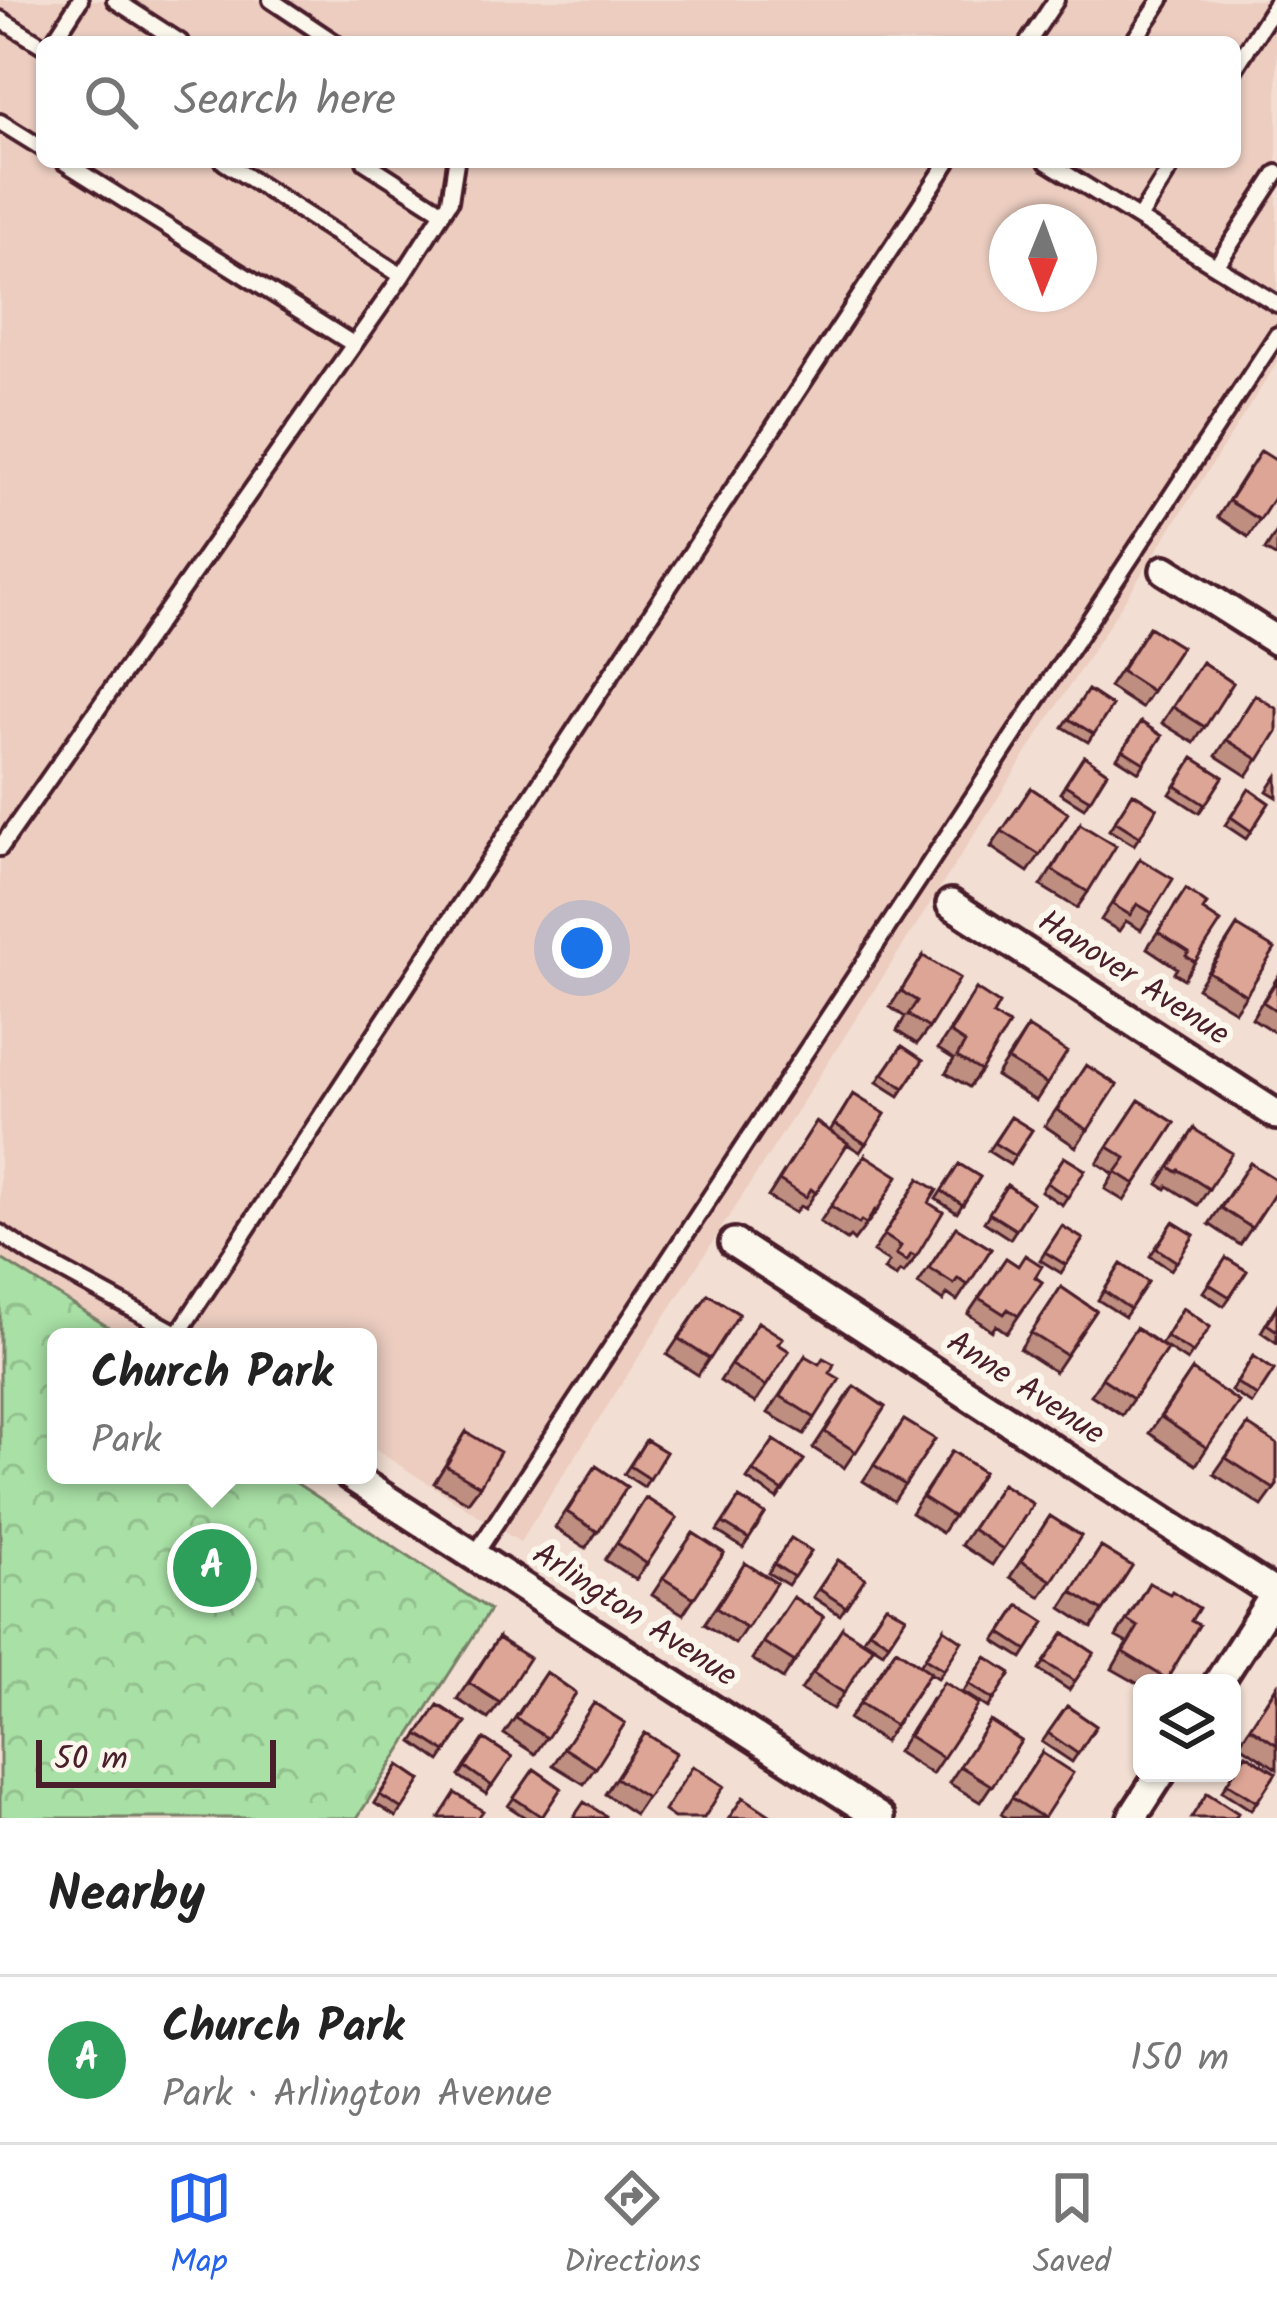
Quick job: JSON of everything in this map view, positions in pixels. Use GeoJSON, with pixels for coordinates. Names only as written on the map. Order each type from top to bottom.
{"type":"FeatureCollection","features":[{"type":"Feature","properties":{"kind":"street"},"geometry":{"type":"LineString","coordinates":[[1165,570],[1277,641]]}},
{"type":"Feature","properties":{"kind":"street","name":"Hanover Avenue"},"geometry":{"type":"LineString","coordinates":[[950,904],[1277,1115]]}},
{"type":"Feature","properties":{"kind":"street","name":"Anne Avenue"},"geometry":{"type":"LineString","coordinates":[[734,1243],[1276,1594]]}},
{"type":"Feature","properties":{"kind":"street","name":"Arlington Avenue"},"geometry":{"type":"LineString","coordinates":[[364,1484],[880,1818]]}},
{"type":"Feature","properties":{"kind":"street"},"geometry":{"type":"LineString","coordinates":[[1224,1674],[1276,1594]]}},
{"type":"Feature","properties":{"kind":"street"},"geometry":{"type":"LineString","coordinates":[[1132,1818],[1155,1782]]}},
{"type":"Feature","properties":{"kind":"lane"},"geometry":{"type":"LineString","coordinates":[[56,36],[80,0]]}},
{"type":"Feature","properties":{"kind":"lane"},"geometry":{"type":"LineString","coordinates":[[115,0],[171,36]]}},
{"type":"Feature","properties":{"kind":"lane"},"geometry":{"type":"LineString","coordinates":[[271,0],[325,36]]}},
{"type":"Feature","properties":{"kind":"lane"},"geometry":{"type":"LineString","coordinates":[[1032,36],[1056,0]]}},
{"type":"Feature","properties":{"kind":"lane"},"geometry":{"type":"LineString","coordinates":[[1137,36],[1161,0]]}},
{"type":"Feature","properties":{"kind":"lane"},"geometry":{"type":"LineString","coordinates":[[1241,59],[1277,2]]}},
{"type":"Feature","properties":{"kind":"lane"},"geometry":{"type":"LineString","coordinates":[[0,19],[36,42]]}},
{"type":"Feature","properties":{"kind":"lane"},"geometry":{"type":"LineString","coordinates":[[0,122],[36,144]]}},
{"type":"Feature","properties":{"kind":"lane"},"geometry":{"type":"LineString","coordinates":[[74,168],[353,344]]}},
{"type":"Feature","properties":{"kind":"lane"},"geometry":{"type":"LineString","coordinates":[[233,168],[401,276]]}},
{"type":"Feature","properties":{"kind":"lane"},"geometry":{"type":"LineString","coordinates":[[374,168],[442,212]]}},
{"type":"Feature","properties":{"kind":"lane"},"geometry":{"type":"LineString","coordinates":[[0,848],[401,276],[450,201],[455,168]]}},
{"type":"Feature","properties":{"kind":"lane"},"geometry":{"type":"LineString","coordinates":[[182,1328],[944,168]]}},
{"type":"Feature","properties":{"kind":"lane"},"geometry":{"type":"LineString","coordinates":[[1060,168],[1277,304]]}},
{"type":"Feature","properties":{"kind":"lane"},"geometry":{"type":"LineString","coordinates":[[1139,218],[1170,168]]}},
{"type":"Feature","properties":{"kind":"lane"},"geometry":{"type":"LineString","coordinates":[[1216,266],[1277,173]]}},
{"type":"Feature","properties":{"kind":"lane"},"geometry":{"type":"LineString","coordinates":[[474,1556],[1277,335]]}},
{"type":"Feature","properties":{"kind":"lane"},"geometry":{"type":"LineString","coordinates":[[0,1233],[164,1328]]}},
{"type":"Feature","properties":{"kind":"shaded area"},"geometry":{"type":"Polygon","coordinates":[[[0,0],[1277,0],[1277,363],[520,1542],[377,1451],[377,1328],[109,1328],[0,1258],[0,0]]]}},
{"type":"Feature","properties":{"kind":"green space"},"geometry":{"type":"Polygon","coordinates":[[[0,1258],[110,1328],[47,1328],[47,1484],[298,1484],[490,1610],[357,1818],[0,1818],[0,1258]]]}},
{"type":"Feature","properties":{"kind":"building"},"geometry":{"type":"Polygon","coordinates":[[[1261,451],[1277,461],[1277,493],[1260,520],[1229,501],[1261,451]]]}},
{"type":"Feature","properties":{"kind":"building"},"geometry":{"type":"Polygon","coordinates":[[[1149,627],[1181,647],[1152,691],[1121,671],[1149,627]]]}},
{"type":"Feature","properties":{"kind":"building"},"geometry":{"type":"Polygon","coordinates":[[[1202,662],[1233,683],[1205,727],[1173,707],[1202,662]]]}},
{"type":"Feature","properties":{"kind":"building"},"geometry":{"type":"Polygon","coordinates":[[[1088,690],[1112,706],[1094,734],[1069,719],[1088,690]]]}},
{"type":"Feature","properties":{"kind":"building"},"geometry":{"type":"Polygon","coordinates":[[[1255,695],[1277,709],[1277,731],[1259,760],[1227,740],[1255,695]]]}},
{"type":"Feature","properties":{"kind":"building"},"geometry":{"type":"Polygon","coordinates":[[[1141,722],[1162,736],[1144,763],[1123,750],[1141,722]]]}},
{"type":"Feature","properties":{"kind":"building"},"geometry":{"type":"Polygon","coordinates":[[[1084,756],[1107,772],[1090,800],[1065,785],[1084,756]]]}},
{"type":"Feature","properties":{"kind":"building"},"geometry":{"type":"Polygon","coordinates":[[[1193,758],[1223,777],[1205,805],[1176,786],[1193,758]]]}},
{"type":"Feature","properties":{"kind":"building"},"geometry":{"type":"Polygon","coordinates":[[[1031,788],[1068,813],[1040,855],[1002,831],[1031,788]]]}},
{"type":"Feature","properties":{"kind":"building"},"geometry":{"type":"Polygon","coordinates":[[[1249,789],[1269,803],[1251,831],[1231,817],[1249,789]]]}},
{"type":"Feature","properties":{"kind":"building"},"geometry":{"type":"Polygon","coordinates":[[[1133,793],[1157,808],[1140,837],[1115,821],[1133,793]]]}},
{"type":"Feature","properties":{"kind":"building"},"geometry":{"type":"Polygon","coordinates":[[[1080,824],[1116,846],[1088,892],[1052,870],[1080,824]]]}},
{"type":"Feature","properties":{"kind":"building"},"geometry":{"type":"Polygon","coordinates":[[[1140,859],[1173,879],[1152,913],[1137,904],[1130,915],[1112,904],[1140,859]]]}},
{"type":"Feature","properties":{"kind":"building"},"geometry":{"type":"Polygon","coordinates":[[[1186,889],[1207,904],[1203,910],[1221,922],[1195,962],[1186,956],[1189,952],[1158,932],[1186,889]]]}},
{"type":"Feature","properties":{"kind":"building"},"geometry":{"type":"Polygon","coordinates":[[[1237,926],[1275,949],[1246,995],[1209,972],[1237,926]]]}},
{"type":"Feature","properties":{"kind":"building"},"geometry":{"type":"Polygon","coordinates":[[[923,956],[960,978],[929,1028],[908,1015],[917,1001],[901,991],[923,956]]]}},
{"type":"Feature","properties":{"kind":"building"},"geometry":{"type":"Polygon","coordinates":[[[1277,980],[1277,1011],[1263,1002],[1277,980]]]}},
{"type":"Feature","properties":{"kind":"building"},"geometry":{"type":"Polygon","coordinates":[[[976,989],[999,1004],[993,1015],[1009,1025],[981,1071],[957,1057],[965,1043],[950,1033],[976,989]]]}},
{"type":"Feature","properties":{"kind":"building"},"geometry":{"type":"Polygon","coordinates":[[[1028,1027],[1067,1052],[1047,1084],[1008,1060],[1028,1027]]]}},
{"type":"Feature","properties":{"kind":"building"},"geometry":{"type":"Polygon","coordinates":[[[902,1046],[923,1060],[904,1088],[883,1074],[902,1046]]]}},
{"type":"Feature","properties":{"kind":"building"},"geometry":{"type":"Polygon","coordinates":[[[1086,1065],[1117,1085],[1088,1130],[1057,1110],[1086,1065]]]}},
{"type":"Feature","properties":{"kind":"building"},"geometry":{"type":"Polygon","coordinates":[[[853,1094],[885,1114],[866,1144],[835,1124],[853,1094]]]}},
{"type":"Feature","properties":{"kind":"building"},"geometry":{"type":"Polygon","coordinates":[[[1139,1100],[1175,1123],[1135,1184],[1116,1172],[1126,1158],[1108,1147],[1139,1100]]]}},
{"type":"Feature","properties":{"kind":"building"},"geometry":{"type":"Polygon","coordinates":[[[1011,1117],[1032,1130],[1015,1156],[994,1143],[1011,1117]]]}},
{"type":"Feature","properties":{"kind":"building"},"geometry":{"type":"Polygon","coordinates":[[[816,1122],[848,1143],[816,1193],[811,1189],[806,1197],[779,1180],[816,1122]]]}},
{"type":"Feature","properties":{"kind":"building"},"geometry":{"type":"Polygon","coordinates":[[[1194,1129],[1232,1153],[1209,1189],[1170,1167],[1194,1129]]]}},
{"type":"Feature","properties":{"kind":"building"},"geometry":{"type":"Polygon","coordinates":[[[865,1155],[898,1176],[877,1211],[866,1224],[859,1224],[831,1206],[865,1155]]]}},
{"type":"Feature","properties":{"kind":"building"},"geometry":{"type":"Polygon","coordinates":[[[1064,1157],[1085,1170],[1068,1197],[1047,1183],[1064,1157]]]}},
{"type":"Feature","properties":{"kind":"building"},"geometry":{"type":"Polygon","coordinates":[[[1250,1163],[1277,1180],[1277,1190],[1252,1228],[1221,1208],[1250,1163]]]}},
{"type":"Feature","properties":{"kind":"building"},"geometry":{"type":"Polygon","coordinates":[[[959,1164],[980,1177],[963,1205],[942,1191],[959,1164]]]}},
{"type":"Feature","properties":{"kind":"building"},"geometry":{"type":"Polygon","coordinates":[[[919,1179],[937,1190],[929,1203],[943,1212],[916,1257],[911,1254],[907,1261],[896,1254],[901,1246],[884,1235],[919,1179]]]}},
{"type":"Feature","properties":{"kind":"building"},"geometry":{"type":"Polygon","coordinates":[[[1007,1185],[1033,1203],[1016,1230],[989,1213],[1007,1185]]]}},
{"type":"Feature","properties":{"kind":"building"},"geometry":{"type":"Polygon","coordinates":[[[1173,1222],[1194,1235],[1177,1262],[1156,1248],[1173,1222]]]}},
{"type":"Feature","properties":{"kind":"building"},"geometry":{"type":"Polygon","coordinates":[[[1062,1226],[1083,1239],[1066,1265],[1045,1252],[1062,1226]]]}},
{"type":"Feature","properties":{"kind":"building"},"geometry":{"type":"Polygon","coordinates":[[[956,1227],[991,1249],[968,1285],[958,1278],[954,1284],[929,1268],[956,1227]]]}},
{"type":"Feature","properties":{"kind":"building"},"geometry":{"type":"Polygon","coordinates":[[[1025,1255],[1042,1266],[1035,1277],[1042,1282],[1018,1316],[1008,1309],[1004,1314],[979,1298],[1006,1258],[1018,1266],[1025,1255]]]}},
{"type":"Feature","properties":{"kind":"building"},"geometry":{"type":"Polygon","coordinates":[[[1226,1258],[1247,1271],[1230,1297],[1209,1284],[1226,1258]]]}},
{"type":"Feature","properties":{"kind":"building"},"geometry":{"type":"Polygon","coordinates":[[[1121,1264],[1148,1282],[1130,1309],[1104,1291],[1121,1264]]]}},
{"type":"Feature","properties":{"kind":"building"},"geometry":{"type":"Polygon","coordinates":[[[1061,1287],[1096,1311],[1066,1355],[1031,1333],[1061,1287]]]}},
{"type":"Feature","properties":{"kind":"building"},"geometry":{"type":"Polygon","coordinates":[[[708,1294],[739,1314],[710,1359],[679,1339],[708,1294]]]}},
{"type":"Feature","properties":{"kind":"building"},"geometry":{"type":"Polygon","coordinates":[[[1277,1306],[1277,1331],[1267,1324],[1277,1306]]]}},
{"type":"Feature","properties":{"kind":"building"},"geometry":{"type":"Polygon","coordinates":[[[1183,1308],[1210,1327],[1193,1353],[1166,1336],[1183,1308]]]}},
{"type":"Feature","properties":{"kind":"building"},"geometry":{"type":"Polygon","coordinates":[[[758,1322],[783,1338],[778,1344],[789,1351],[766,1386],[731,1365],[758,1322]]]}},
{"type":"Feature","properties":{"kind":"building"},"geometry":{"type":"Polygon","coordinates":[[[1136,1328],[1167,1349],[1133,1399],[1102,1378],[1136,1328]]]}},
{"type":"Feature","properties":{"kind":"building"},"geometry":{"type":"Polygon","coordinates":[[[805,1356],[819,1364],[823,1358],[834,1364],[830,1373],[840,1379],[815,1418],[780,1396],[805,1356]]]}},
{"type":"Feature","properties":{"kind":"building"},"geometry":{"type":"Polygon","coordinates":[[[1253,1356],[1274,1370],[1257,1396],[1237,1383],[1253,1356]]]}},
{"type":"Feature","properties":{"kind":"building"},"geometry":{"type":"Polygon","coordinates":[[[1192,1370],[1239,1402],[1207,1448],[1161,1417],[1192,1370]]]}},
{"type":"Feature","properties":{"kind":"building"},"geometry":{"type":"Polygon","coordinates":[[[854,1386],[885,1407],[856,1452],[825,1432],[854,1386]]]}},
{"type":"Feature","properties":{"kind":"building"},"geometry":{"type":"Polygon","coordinates":[[[904,1420],[935,1439],[905,1485],[874,1465],[904,1420]]]}},
{"type":"Feature","properties":{"kind":"building"},"geometry":{"type":"Polygon","coordinates":[[[1248,1425],[1277,1444],[1274,1489],[1226,1458],[1248,1425]]]}},
{"type":"Feature","properties":{"kind":"building"},"geometry":{"type":"Polygon","coordinates":[[[466,1432],[500,1452],[480,1486],[446,1466],[466,1432]]]}},
{"type":"Feature","properties":{"kind":"building"},"geometry":{"type":"Polygon","coordinates":[[[646,1440],[666,1452],[650,1479],[630,1466],[646,1440]]]}},
{"type":"Feature","properties":{"kind":"building"},"geometry":{"type":"Polygon","coordinates":[[[774,1440],[804,1460],[783,1491],[753,1471],[774,1440]]]}},
{"type":"Feature","properties":{"kind":"building"},"geometry":{"type":"Polygon","coordinates":[[[952,1451],[983,1472],[954,1517],[923,1497],[952,1451]]]}},
{"type":"Feature","properties":{"kind":"building"},"geometry":{"type":"Polygon","coordinates":[[[596,1466],[627,1487],[598,1532],[567,1512],[596,1466]]]}},
{"type":"Feature","properties":{"kind":"building"},"geometry":{"type":"Polygon","coordinates":[[[1002,1484],[1033,1504],[1003,1549],[972,1529],[1002,1484]]]}},
{"type":"Feature","properties":{"kind":"building"},"geometry":{"type":"Polygon","coordinates":[[[646,1498],[677,1518],[647,1564],[617,1543],[646,1498]]]}},
{"type":"Feature","properties":{"kind":"building"},"geometry":{"type":"Polygon","coordinates":[[[739,1498],[765,1514],[749,1539],[723,1523],[739,1498]]]}},
{"type":"Feature","properties":{"kind":"building"},"geometry":{"type":"Polygon","coordinates":[[[1050,1516],[1081,1536],[1052,1581],[1021,1561],[1050,1516]]]}},
{"type":"Feature","properties":{"kind":"building"},"geometry":{"type":"Polygon","coordinates":[[[693,1533],[724,1553],[694,1598],[663,1578],[693,1533]]]}},
{"type":"Feature","properties":{"kind":"building"},"geometry":{"type":"Polygon","coordinates":[[[791,1538],[811,1551],[794,1577],[774,1564],[791,1538]]]}},
{"type":"Feature","properties":{"kind":"building"},"geometry":{"type":"Polygon","coordinates":[[[1101,1547],[1132,1566],[1103,1611],[1072,1592],[1101,1547]]]}},
{"type":"Feature","properties":{"kind":"building"},"geometry":{"type":"Polygon","coordinates":[[[838,1560],[865,1578],[846,1607],[819,1589],[838,1560]]]}},
{"type":"Feature","properties":{"kind":"building"},"geometry":{"type":"Polygon","coordinates":[[[745,1563],[776,1583],[747,1628],[716,1608],[745,1563]]]}},
{"type":"Feature","properties":{"kind":"building"},"geometry":{"type":"Polygon","coordinates":[[[1149,1583],[1199,1608],[1191,1621],[1199,1625],[1170,1674],[1159,1674],[1123,1652],[1138,1627],[1127,1620],[1149,1583]]]}},
{"type":"Feature","properties":{"kind":"building"},"geometry":{"type":"Polygon","coordinates":[[[793,1597],[824,1617],[795,1662],[763,1642],[793,1597]]]}},
{"type":"Feature","properties":{"kind":"building"},"geometry":{"type":"Polygon","coordinates":[[[886,1605],[906,1617],[889,1643],[869,1631],[886,1605]]]}},
{"type":"Feature","properties":{"kind":"building"},"geometry":{"type":"Polygon","coordinates":[[[1019,1605],[1045,1622],[1027,1650],[1001,1633],[1019,1605]]]}},
{"type":"Feature","properties":{"kind":"building"},"geometry":{"type":"Polygon","coordinates":[[[842,1628],[873,1648],[844,1693],[813,1673],[842,1628]]]}},
{"type":"Feature","properties":{"kind":"building"},"geometry":{"type":"Polygon","coordinates":[[[944,1629],[962,1641],[944,1670],[925,1658],[944,1629]]]}},
{"type":"Feature","properties":{"kind":"building"},"geometry":{"type":"Polygon","coordinates":[[[1064,1633],[1094,1653],[1075,1681],[1044,1662],[1064,1633]]]}},
{"type":"Feature","properties":{"kind":"building"},"geometry":{"type":"Polygon","coordinates":[[[498,1638],[529,1658],[500,1703],[469,1683],[498,1638]]]}},
{"type":"Feature","properties":{"kind":"building"},"geometry":{"type":"Polygon","coordinates":[[[896,1649],[930,1672],[895,1725],[860,1703],[896,1649]]]}},
{"type":"Feature","properties":{"kind":"building"},"geometry":{"type":"Polygon","coordinates":[[[986,1657],[1011,1673],[994,1700],[969,1684],[986,1657]]]}},
{"type":"Feature","properties":{"kind":"building"},"geometry":{"type":"Polygon","coordinates":[[[546,1672],[576,1693],[547,1738],[516,1718],[546,1672]]]}},
{"type":"Feature","properties":{"kind":"building"},"geometry":{"type":"Polygon","coordinates":[[[944,1682],[979,1704],[943,1758],[909,1736],[944,1682]]]}},
{"type":"Feature","properties":{"kind":"building"},"geometry":{"type":"Polygon","coordinates":[[[1277,1686],[1277,1745],[1250,1727],[1277,1686]]]}},
{"type":"Feature","properties":{"kind":"building"},"geometry":{"type":"Polygon","coordinates":[[[594,1703],[625,1723],[596,1768],[564,1748],[594,1703]]]}},
{"type":"Feature","properties":{"kind":"building"},"geometry":{"type":"Polygon","coordinates":[[[438,1705],[466,1723],[446,1752],[418,1734],[438,1705]]]}},
{"type":"Feature","properties":{"kind":"building"},"geometry":{"type":"Polygon","coordinates":[[[1067,1706],[1096,1726],[1078,1754],[1048,1733],[1067,1706]]]}},
{"type":"Feature","properties":{"kind":"building"},"geometry":{"type":"Polygon","coordinates":[[[990,1721],[1021,1741],[992,1786],[960,1766],[990,1721]]]}},
{"type":"Feature","properties":{"kind":"building"},"geometry":{"type":"Polygon","coordinates":[[[645,1733],[676,1753],[647,1798],[616,1778],[645,1733]]]}},
{"type":"Feature","properties":{"kind":"building"},"geometry":{"type":"Polygon","coordinates":[[[484,1739],[512,1757],[492,1786],[465,1767],[484,1739]]]}},
{"type":"Feature","properties":{"kind":"building"},"geometry":{"type":"Polygon","coordinates":[[[1042,1753],[1073,1773],[1044,1818],[1012,1798],[1042,1753]]]}},
{"type":"Feature","properties":{"kind":"building"},"geometry":{"type":"Polygon","coordinates":[[[1246,1754],[1276,1773],[1257,1802],[1227,1783],[1241,1782],[1246,1754]]]}},
{"type":"Feature","properties":{"kind":"building"},"geometry":{"type":"Polygon","coordinates":[[[399,1765],[421,1780],[402,1809],[380,1795],[399,1765]]]}},
{"type":"Feature","properties":{"kind":"building"},"geometry":{"type":"Polygon","coordinates":[[[693,1766],[724,1786],[704,1818],[674,1818],[664,1811],[693,1766]]]}},
{"type":"Feature","properties":{"kind":"building"},"geometry":{"type":"Polygon","coordinates":[[[534,1769],[561,1788],[542,1817],[514,1798],[534,1769]]]}},
{"type":"Feature","properties":{"kind":"building"},"geometry":{"type":"Polygon","coordinates":[[[455,1793],[483,1811],[478,1818],[439,1818],[455,1793]]]}},
{"type":"Feature","properties":{"kind":"building"},"geometry":{"type":"Polygon","coordinates":[[[1207,1793],[1238,1813],[1235,1818],[1191,1818],[1207,1793]]]}},
{"type":"Feature","properties":{"kind":"building"},"geometry":{"type":"Polygon","coordinates":[[[743,1797],[773,1817],[773,1818],[729,1818],[743,1797]]]}},
{"type":"Feature","properties":{"kind":"building"},"geometry":{"type":"Polygon","coordinates":[[[584,1802],[606,1816],[605,1818],[573,1818],[584,1802]]]}},
{"type":"Feature","properties":{"kind":"place","name":"Church Park"},"geometry":{"type":"Point","coordinates":[212,1568]}}]}
